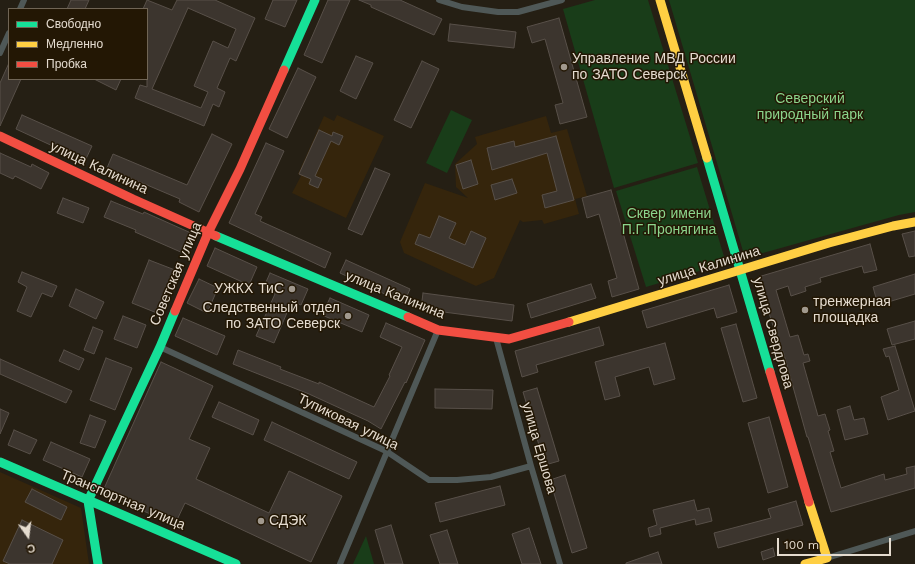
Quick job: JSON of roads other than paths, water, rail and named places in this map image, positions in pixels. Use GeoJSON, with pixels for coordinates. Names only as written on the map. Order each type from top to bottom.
{"type":"FeatureCollection","features":[{"type":"Feature","properties":{"kind":"street","name":"Советская улица"},"geometry":{"type":"LineString","coordinates":[[88,501],[160,347],[208,233],[240,169],[315,0]]}},
{"type":"Feature","properties":{"kind":"street"},"geometry":{"type":"LineString","coordinates":[[439,0],[462,7],[498,12],[518,12],[562,0]]}},
{"type":"Feature","properties":{"kind":"street","name":"улица Свердлова"},"geometry":{"type":"LineString","coordinates":[[660,0],[805,491],[827,558]]}},
{"type":"Feature","properties":{"kind":"street"},"geometry":{"type":"LineString","coordinates":[[0,53],[8,35]]}},
{"type":"Feature","properties":{"kind":"street","name":"улица Калинина"},"geometry":{"type":"LineString","coordinates":[[0,136],[208,233],[438,330],[496,338],[510,339],[829,243],[893,226],[915,222]]}},
{"type":"Feature","properties":{"kind":"street"},"geometry":{"type":"LineString","coordinates":[[340,564],[386,451],[438,330]]}},
{"type":"Feature","properties":{"kind":"street","name":"улица Ершова"},"geometry":{"type":"LineString","coordinates":[[496,338],[530,466],[560,564]]}},
{"type":"Feature","properties":{"kind":"street","name":"Тупиковая улица"},"geometry":{"type":"LineString","coordinates":[[160,347],[386,451],[429,480],[457,480],[491,477],[530,466]]}},
{"type":"Feature","properties":{"kind":"street","name":"Транспортная улица"},"geometry":{"type":"LineString","coordinates":[[0,462],[236,564]]}},
{"type":"Feature","properties":{"kind":"street"},"geometry":{"type":"LineString","coordinates":[[88,501],[98,564]]}},
{"type":"Feature","properties":{"kind":"street"},"geometry":{"type":"LineString","coordinates":[[806,564],[915,531]]}},
{"type":"Feature","properties":{"kind":"place","name":"Управление МВД России по ЗАТО Северск"},"geometry":{"type":"Point","coordinates":[564,67]}},
{"type":"Feature","properties":{"kind":"place","name":"УЖКХ ТиС"},"geometry":{"type":"Point","coordinates":[292,289]}},
{"type":"Feature","properties":{"kind":"place","name":"тренжерная площадка"},"geometry":{"type":"Point","coordinates":[805,310]}},
{"type":"Feature","properties":{"kind":"place","name":"Следственный отдел по ЗАТО Северск"},"geometry":{"type":"Point","coordinates":[348,316]}},
{"type":"Feature","properties":{"kind":"place","name":"СДЭК"},"geometry":{"type":"Point","coordinates":[261,521]}},
{"type":"Feature","properties":{"kind":"park label","name":"Северский природный парк"},"geometry":{"type":"Point","coordinates":[810,108]}},
{"type":"Feature","properties":{"kind":"park label","name":"Сквер имени П.Г.Пронягина"},"geometry":{"type":"Point","coordinates":[669,222]}}]}
